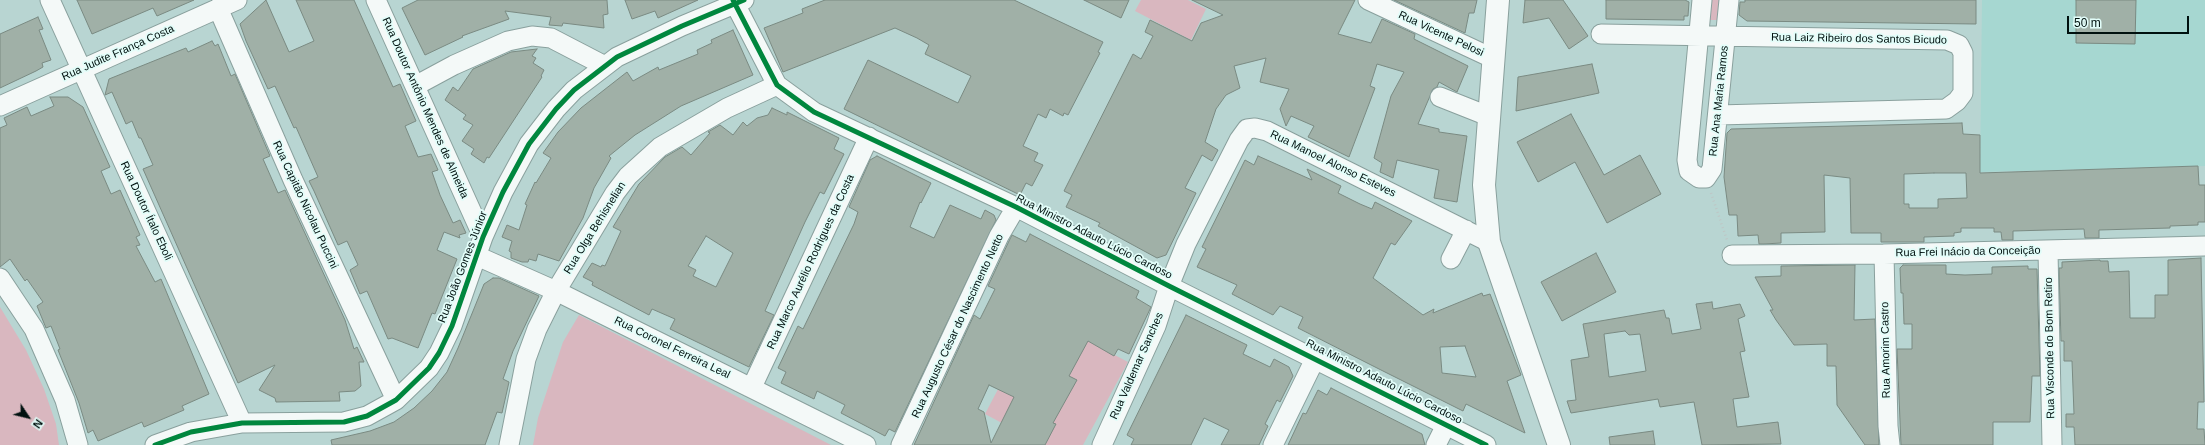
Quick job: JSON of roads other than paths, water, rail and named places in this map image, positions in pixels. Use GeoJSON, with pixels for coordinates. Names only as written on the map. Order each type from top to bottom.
{"type":"FeatureCollection","features":[{"type":"Feature","properties":{"kind":"main road"},"geometry":{"type":"LineString","coordinates":[[1498,0],[1492,58],[1484,185],[1488,242],[1559,445]]}},
{"type":"Feature","properties":{"kind":"street","name":"Rua Doutor Ítalo Eboli"},"geometry":{"type":"LineString","coordinates":[[50,0],[242,423]]}},
{"type":"Feature","properties":{"kind":"street","name":"Rua Judite França Costa"},"geometry":{"type":"LineString","coordinates":[[0,106],[237,0]]}},
{"type":"Feature","properties":{"kind":"street","name":"Rua Doutor Antônio Mendes de Almeida"},"geometry":{"type":"LineString","coordinates":[[376,0],[483,237]]}},
{"type":"Feature","properties":{"kind":"street","name":"Rua Vicente Pelosi"},"geometry":{"type":"LineString","coordinates":[[1368,0],[1492,58]]}},
{"type":"Feature","properties":{"kind":"street"},"geometry":{"type":"LineString","coordinates":[[1698,36],[1702,0]]}},
{"type":"Feature","properties":{"kind":"street","name":"Rua Ana Maria Ramos"},"geometry":{"type":"LineString","coordinates":[[1698,36],[1687,160],[1689,171],[1699,178],[1706,178],[1712,169],[1729,0]]}},
{"type":"Feature","properties":{"kind":"street","name":"Rua João Gomes Júnior"},"geometry":{"type":"LineString","coordinates":[[155,445],[191,432],[242,423],[344,422],[367,416],[396,400],[424,373],[439,353],[452,326],[483,237],[503,192],[529,144],[543,124],[574,90],[617,57],[738,1]]}},
{"type":"Feature","properties":{"kind":"street","name":"Rua Ministro Adauto Lúcio Cardoso"},"geometry":{"type":"LineString","coordinates":[[738,1],[777,85],[814,112],[1016,207],[1169,286],[1486,445]]}},
{"type":"Feature","properties":{"kind":"street","name":"Rua Capitão Nicolau Puccini"},"geometry":{"type":"LineString","coordinates":[[218,8],[293,180],[396,400]]}},
{"type":"Feature","properties":{"kind":"street","name":"Rua Laiz Ribeiro dos Santos Bicudo"},"geometry":{"type":"LineString","coordinates":[[1601,34],[1947,40],[1959,45],[1963,53],[1963,93],[1957,101],[1946,109],[1718,114]]}},
{"type":"Feature","properties":{"kind":"street"},"geometry":{"type":"LineString","coordinates":[[415,86],[454,65],[508,41],[532,36],[551,38],[567,44],[605,66]]}},
{"type":"Feature","properties":{"kind":"street","name":"Rua Olga Behisnelian"},"geometry":{"type":"LineString","coordinates":[[509,445],[526,359],[537,329],[556,291],[615,193],[639,164],[660,148],[704,121],[777,85]]}},
{"type":"Feature","properties":{"kind":"street"},"geometry":{"type":"LineString","coordinates":[[1440,97],[1488,116]]}},
{"type":"Feature","properties":{"kind":"street","name":"Rua Manoel Alonso Esteves"},"geometry":{"type":"LineString","coordinates":[[1169,286],[1186,244],[1239,140],[1247,128],[1267,131],[1488,242]]}},
{"type":"Feature","properties":{"kind":"street","name":"Rua Marco Aurélio Rodrigues da Costa"},"geometry":{"type":"LineString","coordinates":[[752,387],[869,137]]}},
{"type":"Feature","properties":{"kind":"street","name":"Rua Augusto César do Nascimento Netto"},"geometry":{"type":"LineString","coordinates":[[902,445],[999,236],[1016,207]]}},
{"type":"Feature","properties":{"kind":"street"},"geometry":{"type":"LineString","coordinates":[[1451,259],[1466,230]]}},
{"type":"Feature","properties":{"kind":"street","name":"Rua Frei Inácio da Conceição"},"geometry":{"type":"LineString","coordinates":[[1732,255],[2048,251],[2205,246]]}},
{"type":"Feature","properties":{"kind":"street","name":"Rua Visconde do Bom Retiro"},"geometry":{"type":"LineString","coordinates":[[2048,251],[2052,445]]}},
{"type":"Feature","properties":{"kind":"street","name":"Rua Amorim Castro"},"geometry":{"type":"LineString","coordinates":[[1884,254],[1888,426],[1890,445]]}},
{"type":"Feature","properties":{"kind":"street","name":"Rua Coronel Ferreira Leal"},"geometry":{"type":"LineString","coordinates":[[477,256],[556,291],[752,387],[866,445]]}},
{"type":"Feature","properties":{"kind":"street"},"geometry":{"type":"LineString","coordinates":[[0,278],[34,329],[65,400],[78,445]]}},
{"type":"Feature","properties":{"kind":"street","name":"Rua Valdemar Sanches"},"geometry":{"type":"LineString","coordinates":[[1102,445],[1156,326],[1169,286]]}},
{"type":"Feature","properties":{"kind":"street"},"geometry":{"type":"LineString","coordinates":[[1273,445],[1316,359]]}},
{"type":"Feature","properties":{"kind":"street"},"geometry":{"type":"LineString","coordinates":[[1436,445],[1446,424]]}}]}
